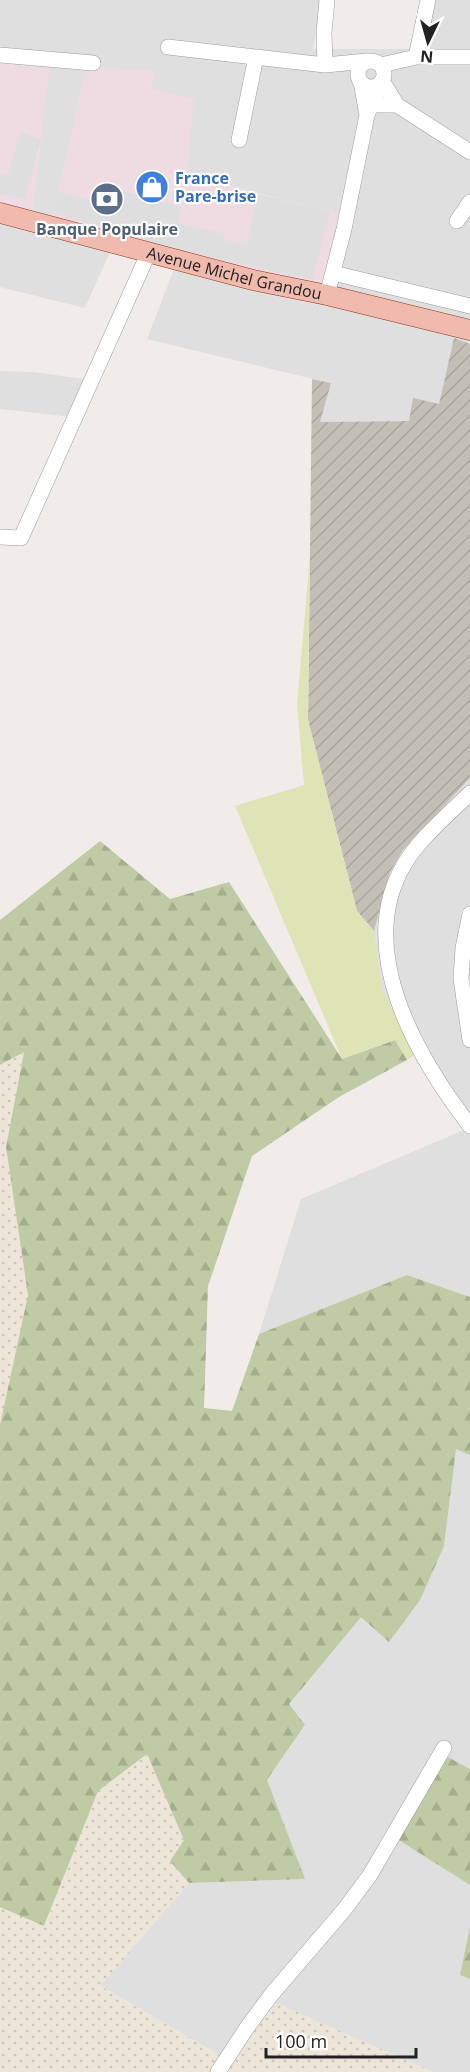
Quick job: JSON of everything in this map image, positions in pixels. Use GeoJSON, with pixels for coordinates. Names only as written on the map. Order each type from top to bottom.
{"type":"FeatureCollection","features":[{"type":"Feature","properties":{"kind":"main road","name":"Avenue Michel Grandou"},"geometry":{"type":"LineString","coordinates":[[0,213],[253,280],[327,295],[470,330]]}},
{"type":"Feature","properties":{"kind":"street"},"geometry":{"type":"LineString","coordinates":[[325,65],[324,32],[327,0]]}},
{"type":"Feature","properties":{"kind":"street"},"geometry":{"type":"LineString","coordinates":[[416,57],[428,0]]}},
{"type":"Feature","properties":{"kind":"street"},"geometry":{"type":"LineString","coordinates":[[168,47],[384,73],[369,110],[344,229],[327,295]]}},
{"type":"Feature","properties":{"kind":"street"},"geometry":{"type":"LineString","coordinates":[[0,55],[93,63]]}},
{"type":"Feature","properties":{"kind":"street"},"geometry":{"type":"LineString","coordinates":[[239,141],[255,57]]}},
{"type":"Feature","properties":{"kind":"street"},"geometry":{"type":"LineString","coordinates":[[367,70],[416,57],[470,57]]}},
{"type":"Feature","properties":{"kind":"street"},"geometry":{"type":"LineString","coordinates":[[367,70],[368,87],[381,83]]}},
{"type":"Feature","properties":{"kind":"street"},"geometry":{"type":"LineString","coordinates":[[367,70],[369,110]]}},
{"type":"Feature","properties":{"kind":"street"},"geometry":{"type":"LineString","coordinates":[[381,83],[397,105],[470,152]]}},
{"type":"Feature","properties":{"kind":"street"},"geometry":{"type":"LineString","coordinates":[[369,110],[397,105]]}},
{"type":"Feature","properties":{"kind":"street"},"geometry":{"type":"LineString","coordinates":[[458,221],[470,202]]}},
{"type":"Feature","properties":{"kind":"street"},"geometry":{"type":"LineString","coordinates":[[0,537],[21,537],[150,252]]}},
{"type":"Feature","properties":{"kind":"street"},"geometry":{"type":"LineString","coordinates":[[333,273],[470,306]]}},
{"type":"Feature","properties":{"kind":"street"},"geometry":{"type":"LineString","coordinates":[[470,794],[429,834],[404,864],[390,900],[384,933],[388,968],[405,1017],[439,1082],[470,1126]]}},
{"type":"Feature","properties":{"kind":"street"},"geometry":{"type":"LineString","coordinates":[[470,914],[463,948],[461,979],[470,1040]]}},
{"type":"Feature","properties":{"kind":"street"},"geometry":{"type":"LineString","coordinates":[[218,2072],[271,1995],[344,1910],[370,1875],[444,1748]]}},
{"type":"Feature","properties":{"kind":"shaded area"},"geometry":{"type":"Polygon","coordinates":[[[0,0],[322,0],[313,49],[409,49],[423,0],[470,0],[470,344],[454,339],[439,404],[410,421],[319,422],[330,383],[147,339],[174,269],[318,305],[342,215],[187,175],[151,88],[155,71],[86,68],[53,217],[32,210],[41,139],[0,61],[0,0]]]}},
{"type":"Feature","properties":{"kind":"shaded area"},"geometry":{"type":"Polygon","coordinates":[[[0,61],[50,65],[32,210],[53,217],[86,67],[155,71],[151,88],[194,99],[187,175],[342,214],[318,305],[0,223],[0,61]]]}},
{"type":"Feature","properties":{"kind":"shaded area"},"geometry":{"type":"Polygon","coordinates":[[[20,132],[41,139],[25,199],[0,194],[0,174],[8,176],[20,132]]]}},
{"type":"Feature","properties":{"kind":"shaded area"},"geometry":{"type":"Polygon","coordinates":[[[115,189],[180,206],[178,223],[225,234],[224,240],[247,245],[258,194],[330,212],[312,280],[172,248],[53,213],[58,192],[111,205],[115,189]]]}},
{"type":"Feature","properties":{"kind":"shaded area"},"geometry":{"type":"Polygon","coordinates":[[[0,223],[110,252],[85,308],[0,287],[0,223]]]}},
{"type":"Feature","properties":{"kind":"shaded area"},"geometry":{"type":"Polygon","coordinates":[[[454,338],[470,344],[470,778],[403,850],[390,872],[374,931],[357,911],[308,720],[312,379],[331,383],[320,422],[409,421],[413,398],[439,404],[454,338]]]}},
{"type":"Feature","properties":{"kind":"shaded area"},"geometry":{"type":"Polygon","coordinates":[[[0,371],[33,372],[85,379],[72,417],[0,409],[0,371]]]}},
{"type":"Feature","properties":{"kind":"shaded area"},"geometry":{"type":"Polygon","coordinates":[[[470,778],[470,1297],[407,1275],[259,1334],[301,1199],[464,1130],[416,1054],[382,989],[374,931],[390,872],[403,850],[470,778]]]}},
{"type":"Feature","properties":{"kind":"shaded area"},"geometry":{"type":"Polygon","coordinates":[[[24,1051],[6,1147],[28,1295],[0,1425],[0,1065],[24,1051]]]}},
{"type":"Feature","properties":{"kind":"shaded area"},"geometry":{"type":"Polygon","coordinates":[[[456,1448],[470,1455],[470,1769],[446,1757],[397,1839],[470,1885],[470,1927],[461,1975],[470,1979],[470,2072],[433,2072],[272,2002],[231,2062],[99,1985],[189,1883],[304,1879],[267,1780],[305,1726],[289,1704],[361,1616],[444,1546],[456,1448]]]}},
{"type":"Feature","properties":{"kind":"shaded area"},"geometry":{"type":"Polygon","coordinates":[[[147,1754],[184,1840],[170,1861],[189,1883],[100,1986],[231,2062],[272,2001],[433,2072],[0,2072],[0,1907],[45,1926],[98,1790],[147,1754]]]}},
{"type":"Feature","properties":{"kind":"green space"},"geometry":{"type":"Polygon","coordinates":[[[310,555],[308,720],[357,911],[374,931],[382,989],[416,1054],[407,1060],[394,1040],[342,1059],[235,806],[304,785],[297,705],[310,555]]]}},
{"type":"Feature","properties":{"kind":"green space"},"geometry":{"type":"Polygon","coordinates":[[[100,841],[170,899],[229,882],[342,1059],[395,1040],[407,1060],[339,1097],[252,1156],[208,1286],[204,1408],[232,1411],[259,1334],[407,1275],[470,1297],[470,1455],[456,1449],[444,1546],[420,1600],[389,1642],[361,1617],[289,1704],[305,1725],[267,1780],[305,1879],[189,1883],[170,1861],[184,1840],[147,1754],[98,1791],[44,1926],[0,1907],[0,1425],[28,1295],[6,1147],[24,1052],[0,1065],[0,920],[100,841]]]}},
{"type":"Feature","properties":{"kind":"green space"},"geometry":{"type":"Polygon","coordinates":[[[446,1756],[470,1769],[470,1885],[397,1839],[446,1756]]]}},
{"type":"Feature","properties":{"kind":"green space"},"geometry":{"type":"Polygon","coordinates":[[[470,1927],[470,1979],[460,1975],[470,1927]]]}},
{"type":"Feature","properties":{"kind":"place","name":"France Pare-brise"},"geometry":{"type":"Point","coordinates":[152,187]}},
{"type":"Feature","properties":{"kind":"place","name":"Banque Populaire"},"geometry":{"type":"Point","coordinates":[107,199]}}]}
